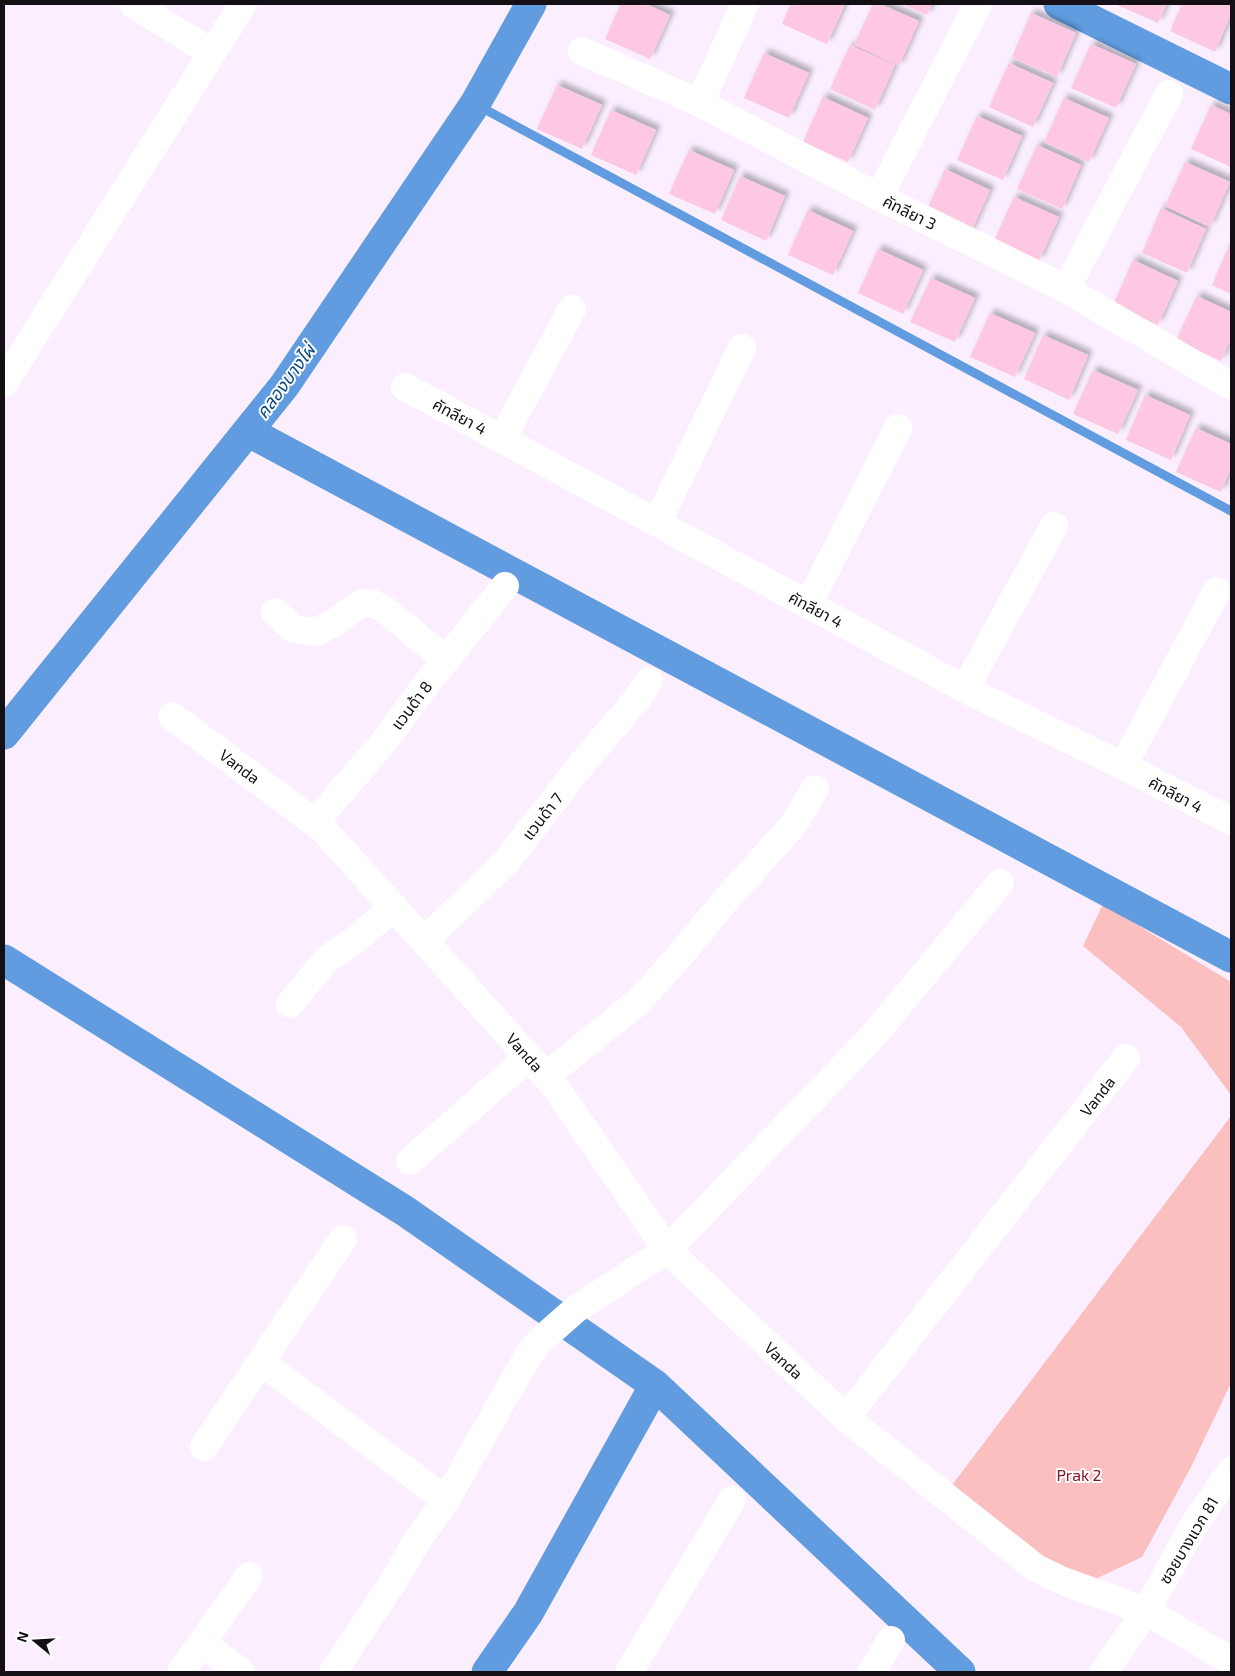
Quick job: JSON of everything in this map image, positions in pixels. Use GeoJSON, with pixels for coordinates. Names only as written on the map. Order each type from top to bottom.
{"type":"FeatureCollection","features":[{"type":"Feature","properties":{"kind":"street"},"geometry":{"type":"LineString","coordinates":[[133,4],[212,53]]}},
{"type":"Feature","properties":{"kind":"street"},"geometry":{"type":"LineString","coordinates":[[4,383],[243,4]]}},
{"type":"Feature","properties":{"kind":"street"},"geometry":{"type":"LineString","coordinates":[[700,103],[746,4]]}},
{"type":"Feature","properties":{"kind":"street"},"geometry":{"type":"LineString","coordinates":[[879,197],[978,4]]}},
{"type":"Feature","properties":{"kind":"street","name":"คัทลียา 3"},"geometry":{"type":"LineString","coordinates":[[582,51],[700,103],[879,197],[1066,289],[1231,386]]}},
{"type":"Feature","properties":{"kind":"street"},"geometry":{"type":"LineString","coordinates":[[1066,289],[1169,94]]}},
{"type":"Feature","properties":{"kind":"street"},"geometry":{"type":"LineString","coordinates":[[502,439],[572,309]]}},
{"type":"Feature","properties":{"kind":"street"},"geometry":{"type":"LineString","coordinates":[[657,523],[742,348]]}},
{"type":"Feature","properties":{"kind":"street","name":"คัทลียา 4"},"geometry":{"type":"LineString","coordinates":[[406,387],[965,689],[1231,821]]}},
{"type":"Feature","properties":{"kind":"street"},"geometry":{"type":"LineString","coordinates":[[808,605],[898,428]]}},
{"type":"Feature","properties":{"kind":"street"},"geometry":{"type":"LineString","coordinates":[[965,689],[1054,526]]}},
{"type":"Feature","properties":{"kind":"street","name":"แวนด้า 8"},"geometry":{"type":"LineString","coordinates":[[315,822],[382,744],[505,586]]}},
{"type":"Feature","properties":{"kind":"street"},"geometry":{"type":"LineString","coordinates":[[1123,766],[1217,591]]}},
{"type":"Feature","properties":{"kind":"street"},"geometry":{"type":"LineString","coordinates":[[275,612],[294,630],[316,632],[334,623],[357,606],[365,603],[373,604],[384,609],[446,660]]}},
{"type":"Feature","properties":{"kind":"street","name":"แวนด้า 7"},"geometry":{"type":"LineString","coordinates":[[424,941],[506,862],[585,760],[637,699],[649,681]]}},
{"type":"Feature","properties":{"kind":"street","name":"Vanda"},"geometry":{"type":"LineString","coordinates":[[172,716],[322,828],[554,1085],[667,1250],[846,1418],[1036,1568],[1063,1581],[1146,1611],[1231,1661]]}},
{"type":"Feature","properties":{"kind":"street"},"geometry":{"type":"LineString","coordinates":[[410,1161],[537,1067],[639,1001],[794,824],[815,789]]}},
{"type":"Feature","properties":{"kind":"street"},"geometry":{"type":"LineString","coordinates":[[333,1672],[395,1579],[415,1544],[446,1500],[529,1354],[542,1339],[576,1309],[667,1250],[874,1034],[1000,883]]}},
{"type":"Feature","properties":{"kind":"street"},"geometry":{"type":"LineString","coordinates":[[290,1004],[326,962],[394,907]]}},
{"type":"Feature","properties":{"kind":"street","name":"Vanda"},"geometry":{"type":"LineString","coordinates":[[846,1418],[1126,1058]]}},
{"type":"Feature","properties":{"kind":"street"},"geometry":{"type":"LineString","coordinates":[[204,1447],[343,1238]]}},
{"type":"Feature","properties":{"kind":"street"},"geometry":{"type":"LineString","coordinates":[[261,1362],[446,1500]]}},
{"type":"Feature","properties":{"kind":"street","name":"ซอยบางแวก 81"},"geometry":{"type":"LineString","coordinates":[[1104,1672],[1146,1611],[1194,1525],[1231,1471]]}},
{"type":"Feature","properties":{"kind":"street"},"geometry":{"type":"LineString","coordinates":[[629,1672],[732,1500]]}},
{"type":"Feature","properties":{"kind":"street"},"geometry":{"type":"LineString","coordinates":[[181,1672],[249,1576]]}},
{"type":"Feature","properties":{"kind":"street"},"geometry":{"type":"LineString","coordinates":[[872,1672],[892,1640]]}},
{"type":"Feature","properties":{"kind":"street"},"geometry":{"type":"LineString","coordinates":[[202,1643],[241,1672]]}},
{"type":"Feature","properties":{"kind":"green space"},"geometry":{"type":"Polygon","coordinates":[[[1103,904],[1231,982],[1231,1095],[1181,1027],[1083,946],[1103,904]]]}},
{"type":"Feature","properties":{"kind":"green space","name":"Prak 2"},"geometry":{"type":"Polygon","coordinates":[[[1231,1116],[1231,1383],[1190,1469],[1142,1557],[1091,1581],[1019,1560],[946,1493],[1231,1116]]]}},
{"type":"Feature","properties":{"kind":"building"},"geometry":{"type":"Polygon","coordinates":[[[621,4],[646,4],[670,15],[650,59],[605,39],[621,4]]]}},
{"type":"Feature","properties":{"kind":"building"},"geometry":{"type":"Polygon","coordinates":[[[791,4],[845,4],[827,44],[782,24],[791,4]]]}},
{"type":"Feature","properties":{"kind":"building"},"geometry":{"type":"Polygon","coordinates":[[[873,4],[880,4],[919,21],[899,66],[854,45],[873,4]]]}},
{"type":"Feature","properties":{"kind":"building"},"geometry":{"type":"Polygon","coordinates":[[[902,4],[932,4],[927,15],[902,4]]]}},
{"type":"Feature","properties":{"kind":"building"},"geometry":{"type":"Polygon","coordinates":[[[1115,4],[1167,4],[1158,23],[1115,4]]]}},
{"type":"Feature","properties":{"kind":"building"},"geometry":{"type":"Polygon","coordinates":[[[1182,4],[1227,4],[1231,6],[1231,14],[1215,52],[1170,31],[1182,4]]]}},
{"type":"Feature","properties":{"kind":"building"},"geometry":{"type":"Polygon","coordinates":[[[1031,13],[1076,33],[1057,77],[1012,57],[1031,13]]]}},
{"type":"Feature","properties":{"kind":"building"},"geometry":{"type":"Polygon","coordinates":[[[1091,44],[1136,64],[1116,108],[1071,88],[1091,44]]]}},
{"type":"Feature","properties":{"kind":"building"},"geometry":{"type":"Polygon","coordinates":[[[850,45],[895,65],[875,110],[830,89],[850,45]]]}},
{"type":"Feature","properties":{"kind":"building"},"geometry":{"type":"Polygon","coordinates":[[[764,53],[809,73],[789,118],[744,98],[764,53]]]}},
{"type":"Feature","properties":{"kind":"building"},"geometry":{"type":"Polygon","coordinates":[[[1009,63],[1053,83],[1033,127],[989,107],[1009,63]]]}},
{"type":"Feature","properties":{"kind":"building"},"geometry":{"type":"Polygon","coordinates":[[[557,85],[602,105],[582,149],[537,129],[557,85]]]}},
{"type":"Feature","properties":{"kind":"building"},"geometry":{"type":"Polygon","coordinates":[[[823,97],[868,118],[848,162],[803,142],[823,97]]]}},
{"type":"Feature","properties":{"kind":"building"},"geometry":{"type":"Polygon","coordinates":[[[1064,98],[1109,118],[1089,162],[1044,142],[1064,98]]]}},
{"type":"Feature","properties":{"kind":"building"},"geometry":{"type":"Polygon","coordinates":[[[1211,105],[1231,114],[1231,167],[1191,149],[1211,105]]]}},
{"type":"Feature","properties":{"kind":"building"},"geometry":{"type":"Polygon","coordinates":[[[611,110],[656,130],[636,175],[591,155],[611,110]]]}},
{"type":"Feature","properties":{"kind":"building"},"geometry":{"type":"Polygon","coordinates":[[[977,116],[1022,136],[1003,180],[957,160],[977,116]]]}},
{"type":"Feature","properties":{"kind":"building"},"geometry":{"type":"Polygon","coordinates":[[[1037,145],[1081,165],[1062,209],[1017,189],[1037,145]]]}},
{"type":"Feature","properties":{"kind":"building"},"geometry":{"type":"Polygon","coordinates":[[[689,150],[734,170],[715,214],[669,194],[689,150]]]}},
{"type":"Feature","properties":{"kind":"building"},"geometry":{"type":"Polygon","coordinates":[[[1185,162],[1230,182],[1210,227],[1165,206],[1185,162]]]}},
{"type":"Feature","properties":{"kind":"building"},"geometry":{"type":"Polygon","coordinates":[[[945,169],[990,190],[970,234],[925,214],[945,169]]]}},
{"type":"Feature","properties":{"kind":"building"},"geometry":{"type":"Polygon","coordinates":[[[740,176],[785,196],[766,241],[721,220],[740,176]]]}},
{"type":"Feature","properties":{"kind":"building"},"geometry":{"type":"Polygon","coordinates":[[[1014,197],[1059,217],[1039,261],[994,241],[1014,197]]]}},
{"type":"Feature","properties":{"kind":"building"},"geometry":{"type":"Polygon","coordinates":[[[1161,208],[1206,229],[1187,273],[1142,253],[1161,208]]]}},
{"type":"Feature","properties":{"kind":"building"},"geometry":{"type":"Polygon","coordinates":[[[808,210],[853,231],[833,275],[788,255],[808,210]]]}},
{"type":"Feature","properties":{"kind":"building"},"geometry":{"type":"Polygon","coordinates":[[[1231,241],[1231,294],[1212,285],[1231,241]]]}},
{"type":"Feature","properties":{"kind":"building"},"geometry":{"type":"Polygon","coordinates":[[[878,249],[923,270],[903,314],[858,293],[878,249]]]}},
{"type":"Feature","properties":{"kind":"building"},"geometry":{"type":"Polygon","coordinates":[[[1133,260],[1178,281],[1158,325],[1113,305],[1133,260]]]}},
{"type":"Feature","properties":{"kind":"building"},"geometry":{"type":"Polygon","coordinates":[[[931,278],[975,298],[955,342],[910,322],[931,278]]]}},
{"type":"Feature","properties":{"kind":"building"},"geometry":{"type":"Polygon","coordinates":[[[1197,296],[1231,312],[1231,339],[1221,361],[1176,340],[1197,296]]]}},
{"type":"Feature","properties":{"kind":"building"},"geometry":{"type":"Polygon","coordinates":[[[990,313],[1035,333],[1015,377],[970,357],[990,313]]]}},
{"type":"Feature","properties":{"kind":"building"},"geometry":{"type":"Polygon","coordinates":[[[1043,335],[1088,355],[1069,400],[1024,379],[1043,335]]]}},
{"type":"Feature","properties":{"kind":"building"},"geometry":{"type":"Polygon","coordinates":[[[1093,370],[1138,390],[1118,434],[1073,414],[1093,370]]]}},
{"type":"Feature","properties":{"kind":"building"},"geometry":{"type":"Polygon","coordinates":[[[1145,395],[1190,415],[1171,460],[1126,440],[1145,395]]]}},
{"type":"Feature","properties":{"kind":"building"},"geometry":{"type":"Polygon","coordinates":[[[1196,428],[1231,444],[1231,468],[1221,492],[1176,472],[1196,428]]]}},
{"type":"Feature","properties":{"kind":"waterway","name":"คลองบางไผ่"},"geometry":{"type":"LineString","coordinates":[[4,734],[284,386],[475,104],[531,4]]}},
{"type":"Feature","properties":{"kind":"waterway"},"geometry":{"type":"LineString","coordinates":[[1059,4],[1231,89]]}},
{"type":"Feature","properties":{"kind":"waterway"},"geometry":{"type":"LineString","coordinates":[[475,104],[1231,511]]}},
{"type":"Feature","properties":{"kind":"waterway"},"geometry":{"type":"LineString","coordinates":[[249,432],[1231,957]]}},
{"type":"Feature","properties":{"kind":"waterway"},"geometry":{"type":"LineString","coordinates":[[4,960],[405,1211],[655,1385],[960,1672]]}},
{"type":"Feature","properties":{"kind":"waterway"},"geometry":{"type":"LineString","coordinates":[[487,1672],[528,1613],[655,1385]]}}]}
